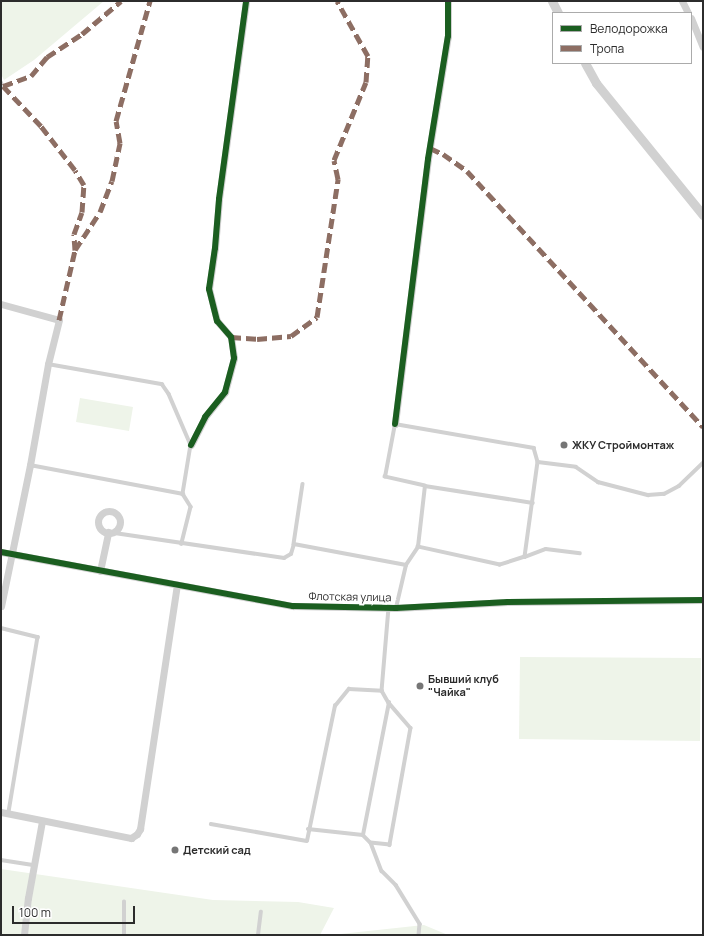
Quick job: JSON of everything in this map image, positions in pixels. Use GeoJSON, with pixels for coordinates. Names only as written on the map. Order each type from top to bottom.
{"type":"FeatureCollection","features":[{"type":"Feature","properties":{"kind":"street"},"geometry":{"type":"LineString","coordinates":[[191,445],[205,417],[225,392],[234,358],[231,337],[218,321],[209,289],[246,1]]}},
{"type":"Feature","properties":{"kind":"street"},"geometry":{"type":"LineString","coordinates":[[395,424],[428,159],[448,36],[448,1]]}},
{"type":"Feature","properties":{"kind":"street"},"geometry":{"type":"LineString","coordinates":[[552,1],[558,12]]}},
{"type":"Feature","properties":{"kind":"street"},"geometry":{"type":"LineString","coordinates":[[682,1],[688,12]]}},
{"type":"Feature","properties":{"kind":"street"},"geometry":{"type":"LineString","coordinates":[[692,20],[703,47]]}},
{"type":"Feature","properties":{"kind":"street"},"geometry":{"type":"LineString","coordinates":[[586,64],[596,83],[703,215]]}},
{"type":"Feature","properties":{"kind":"street"},"geometry":{"type":"LineString","coordinates":[[1,304],[58,320],[48,364],[30,465],[1,606]]}},
{"type":"Feature","properties":{"kind":"street"},"geometry":{"type":"LineString","coordinates":[[100,571],[108,532]]}},
{"type":"Feature","properties":{"kind":"street","name":"Флотская улица"},"geometry":{"type":"LineString","coordinates":[[1,552],[293,606],[392,608],[508,602],[703,600]]}},
{"type":"Feature","properties":{"kind":"street"},"geometry":{"type":"LineString","coordinates":[[1,812],[131,838],[140,829],[177,585]]}},
{"type":"Feature","properties":{"kind":"street"},"geometry":{"type":"LineString","coordinates":[[24,935],[28,898],[42,821]]}},
{"type":"Feature","properties":{"kind":"lane"},"geometry":{"type":"LineString","coordinates":[[48,364],[162,384],[169,394],[191,445],[183,494],[190,506],[182,544]]}},
{"type":"Feature","properties":{"kind":"lane"},"geometry":{"type":"LineString","coordinates":[[525,557],[538,462],[534,448],[395,424],[385,477],[425,486],[532,503]]}},
{"type":"Feature","properties":{"kind":"lane"},"geometry":{"type":"LineString","coordinates":[[538,462],[576,467],[598,482],[648,495],[664,494],[674,489],[703,463]]}},
{"type":"Feature","properties":{"kind":"lane"},"geometry":{"type":"LineString","coordinates":[[30,465],[183,494]]}},
{"type":"Feature","properties":{"kind":"lane"},"geometry":{"type":"LineString","coordinates":[[108,532],[284,558],[291,554],[294,544],[303,484]]}},
{"type":"Feature","properties":{"kind":"lane"},"geometry":{"type":"LineString","coordinates":[[371,843],[390,845],[411,728],[389,703],[382,691],[392,608],[406,565],[418,547],[425,486]]}},
{"type":"Feature","properties":{"kind":"lane"},"geometry":{"type":"LineString","coordinates":[[294,544],[406,565]]}},
{"type":"Feature","properties":{"kind":"lane"},"geometry":{"type":"LineString","coordinates":[[418,547],[500,565],[546,549],[580,553]]}},
{"type":"Feature","properties":{"kind":"lane"},"geometry":{"type":"LineString","coordinates":[[1,628],[36,636],[38,641],[10,813]]}},
{"type":"Feature","properties":{"kind":"lane"},"geometry":{"type":"LineString","coordinates":[[212,824],[306,841],[335,706],[349,689],[382,691]]}},
{"type":"Feature","properties":{"kind":"lane"},"geometry":{"type":"LineString","coordinates":[[363,835],[389,703]]}},
{"type":"Feature","properties":{"kind":"lane"},"geometry":{"type":"LineString","coordinates":[[308,829],[363,835],[371,843],[382,870],[396,885],[420,924],[419,935]]}},
{"type":"Feature","properties":{"kind":"lane"},"geometry":{"type":"LineString","coordinates":[[1,860],[35,866]]}},
{"type":"Feature","properties":{"kind":"lane"},"geometry":{"type":"LineString","coordinates":[[124,902],[124,935]]}},
{"type":"Feature","properties":{"kind":"lane"},"geometry":{"type":"LineString","coordinates":[[258,935],[261,912]]}},
{"type":"Feature","properties":{"kind":"shaded area"},"geometry":{"type":"Polygon","coordinates":[[[1,1],[104,1],[34,60],[4,80],[1,74],[1,1]]]}},
{"type":"Feature","properties":{"kind":"shaded area"},"geometry":{"type":"Polygon","coordinates":[[[80,398],[133,407],[129,431],[76,422],[80,398]]]}},
{"type":"Feature","properties":{"kind":"shaded area"},"geometry":{"type":"Polygon","coordinates":[[[520,657],[701,658],[700,741],[519,739],[520,657]]]}},
{"type":"Feature","properties":{"kind":"shaded area"},"geometry":{"type":"Polygon","coordinates":[[[1,869],[213,900],[298,902],[334,908],[320,935],[1,935],[1,869]]]}},
{"type":"Feature","properties":{"kind":"shaded area"},"geometry":{"type":"Polygon","coordinates":[[[424,925],[448,935],[331,935],[424,925]]]}},
{"type":"Feature","properties":{"kind":"marked path"},"geometry":{"type":"LineString","coordinates":[[75,250],[74,234],[82,212],[84,185],[75,170],[41,126],[3,86],[31,76],[47,57],[82,34],[121,1]]}},
{"type":"Feature","properties":{"kind":"marked path"},"geometry":{"type":"LineString","coordinates":[[59,320],[75,250],[100,212],[112,181],[120,143],[116,121],[150,1]]}},
{"type":"Feature","properties":{"kind":"marked path"},"geometry":{"type":"LineString","coordinates":[[231,337],[257,339],[291,336],[317,317],[338,179],[334,160],[366,82],[368,56],[337,1]]}},
{"type":"Feature","properties":{"kind":"marked path"},"geometry":{"type":"LineString","coordinates":[[430,148],[443,154],[467,171],[703,427]]}},
{"type":"Feature","properties":{"kind":"cycle path"},"geometry":{"type":"LineString","coordinates":[[191,445],[205,417],[225,392],[234,358],[231,337],[217,321],[209,289],[215,248],[219,199],[246,1]]}},
{"type":"Feature","properties":{"kind":"cycle path"},"geometry":{"type":"LineString","coordinates":[[395,424],[428,159],[448,36],[448,1]]}},
{"type":"Feature","properties":{"kind":"cycle path"},"geometry":{"type":"LineString","coordinates":[[1,552],[293,606],[396,608],[508,602],[703,600]]}},
{"type":"Feature","properties":{"kind":"place","name":"ЖКУ Строймонтаж"},"geometry":{"type":"Point","coordinates":[564,445]}},
{"type":"Feature","properties":{"kind":"place","name":"Бывший клуб \"Чайка\""},"geometry":{"type":"Point","coordinates":[420,686]}},
{"type":"Feature","properties":{"kind":"place","name":"Детский сад"},"geometry":{"type":"Point","coordinates":[175,850]}}]}
